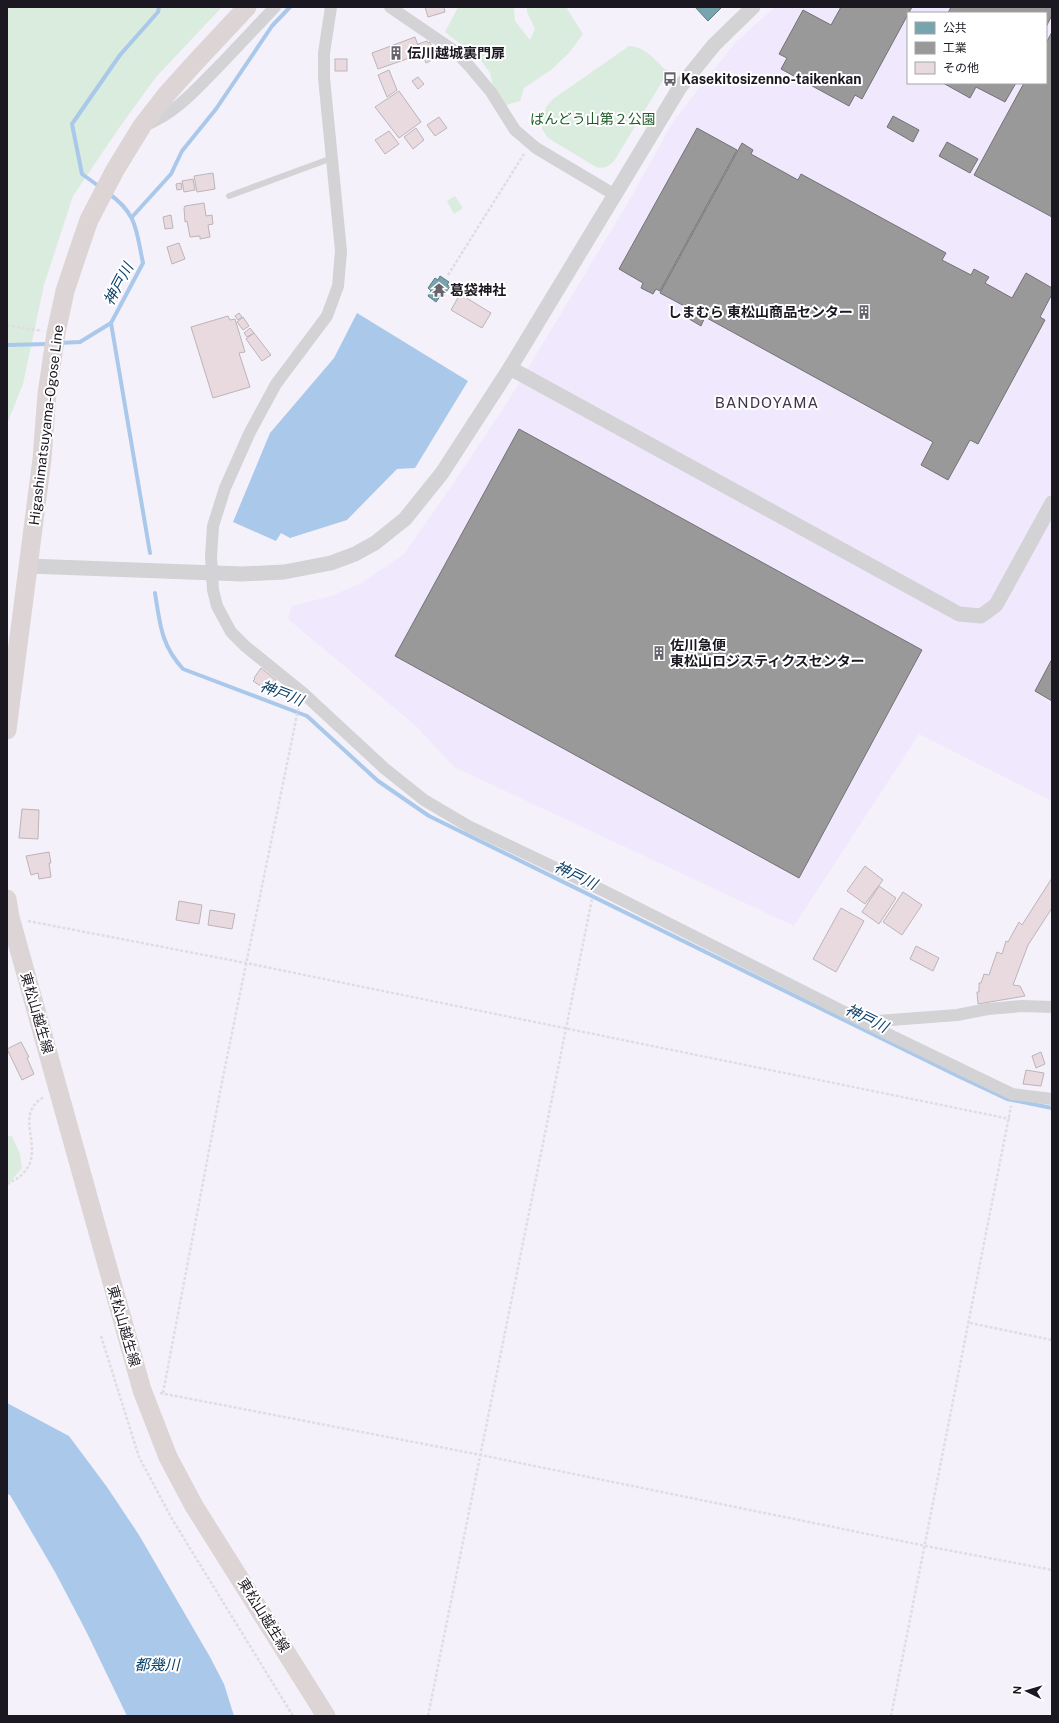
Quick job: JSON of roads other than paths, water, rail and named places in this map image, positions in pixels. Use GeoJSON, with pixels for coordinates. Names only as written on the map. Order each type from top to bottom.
{"type":"FeatureCollection","features":[{"type":"Feature","properties":{"kind":"main road","name":"Higashimatsuyama-Ogose Line"},"geometry":{"type":"LineString","coordinates":[[28,566],[42,459],[47,394],[56,333],[65,291],[89,220],[115,170],[142,126],[186,72],[247,7]]}},
{"type":"Feature","properties":{"kind":"main road"},"geometry":{"type":"LineString","coordinates":[[7,730],[28,566]]}},
{"type":"Feature","properties":{"kind":"main road","name":"東松山越生線"},"geometry":{"type":"LineString","coordinates":[[8,908],[142,1390],[168,1457],[194,1506],[326,1716]]}},
{"type":"Feature","properties":{"kind":"street"},"geometry":{"type":"LineString","coordinates":[[142,126],[159,120],[200,86],[275,7]]}},
{"type":"Feature","properties":{"kind":"street"},"geometry":{"type":"LineString","coordinates":[[331,7],[324,53],[324,78],[342,251],[338,286],[327,316],[276,384],[250,432],[225,488],[213,526],[211,573],[213,590],[217,606],[231,632],[245,646],[303,693],[384,768],[424,800],[468,826],[595,886],[864,1022],[1012,1094],[1052,1099]]}},
{"type":"Feature","properties":{"kind":"street"},"geometry":{"type":"LineString","coordinates":[[390,7],[456,52],[491,92],[515,130],[530,143],[615,195]]}},
{"type":"Feature","properties":{"kind":"street"},"geometry":{"type":"LineString","coordinates":[[28,566],[211,573],[284,572],[307,569],[331,563],[355,554],[374,543],[405,519],[442,473],[510,368],[680,87],[714,45],[753,7]]}},
{"type":"Feature","properties":{"kind":"street"},"geometry":{"type":"LineString","coordinates":[[510,368],[959,614],[981,616],[996,605],[1052,503]]}},
{"type":"Feature","properties":{"kind":"street"},"geometry":{"type":"LineString","coordinates":[[864,1022],[958,1016],[988,1009],[1022,1006],[1052,1007]]}},
{"type":"Feature","properties":{"kind":"lane"},"geometry":{"type":"LineString","coordinates":[[229,196],[332,158]]}},
{"type":"Feature","properties":{"kind":"water"},"geometry":{"type":"Polygon","coordinates":[[[357,313],[468,381],[415,468],[397,469],[347,520],[290,538],[281,533],[276,541],[233,522],[270,433],[334,358],[357,313]]]}},
{"type":"Feature","properties":{"kind":"water","name":"都幾川"},"geometry":{"type":"Polygon","coordinates":[[[7,1403],[69,1436],[107,1487],[139,1535],[210,1657],[224,1684],[234,1716],[127,1716],[86,1631],[55,1572],[10,1495],[7,1494],[7,1403]]]}},
{"type":"Feature","properties":{"kind":"waterway","name":"神戸川"},"geometry":{"type":"LineString","coordinates":[[100,187],[82,174],[72,124],[120,55],[158,12],[159,7]]}},
{"type":"Feature","properties":{"kind":"waterway"},"geometry":{"type":"LineString","coordinates":[[132,217],[171,174],[182,151],[216,109],[272,26],[290,7]]}},
{"type":"Feature","properties":{"kind":"waterway","name":"神戸川"},"geometry":{"type":"LineString","coordinates":[[108,193],[125,208],[130,216],[137,232],[143,263],[111,323],[150,553]]}},
{"type":"Feature","properties":{"kind":"waterway"},"geometry":{"type":"LineString","coordinates":[[59,343],[80,342],[111,323]]}},
{"type":"Feature","properties":{"kind":"waterway"},"geometry":{"type":"LineString","coordinates":[[7,345],[49,344]]}},
{"type":"Feature","properties":{"kind":"waterway","name":"神戸川"},"geometry":{"type":"LineString","coordinates":[[155,593],[160,624],[166,643],[183,669],[307,716],[378,781],[429,816],[1007,1099],[1052,1108]]}},
{"type":"Feature","properties":{"kind":"place","name":"伝川越城裏門扉"},"geometry":{"type":"Point","coordinates":[396,53]}},
{"type":"Feature","properties":{"kind":"place","name":"Kasekitosizenno-taikenkan"},"geometry":{"type":"Point","coordinates":[670,79]}},
{"type":"Feature","properties":{"kind":"place","name":"葛袋神社"},"geometry":{"type":"Point","coordinates":[439,290]}},
{"type":"Feature","properties":{"kind":"place","name":"しまむら 東松山商品センター"},"geometry":{"type":"Point","coordinates":[864,312]}},
{"type":"Feature","properties":{"kind":"place","name":"佐川急便 東松山ロジスティクスセンター"},"geometry":{"type":"Point","coordinates":[659,653]}},
{"type":"Feature","properties":{"kind":"district","name":"BANDOYAMA"},"geometry":{"type":"Point","coordinates":[767,402]}},
{"type":"Feature","properties":{"kind":"park label","name":"ばんどう山第２公園"},"geometry":{"type":"Point","coordinates":[593,119]}}]}
